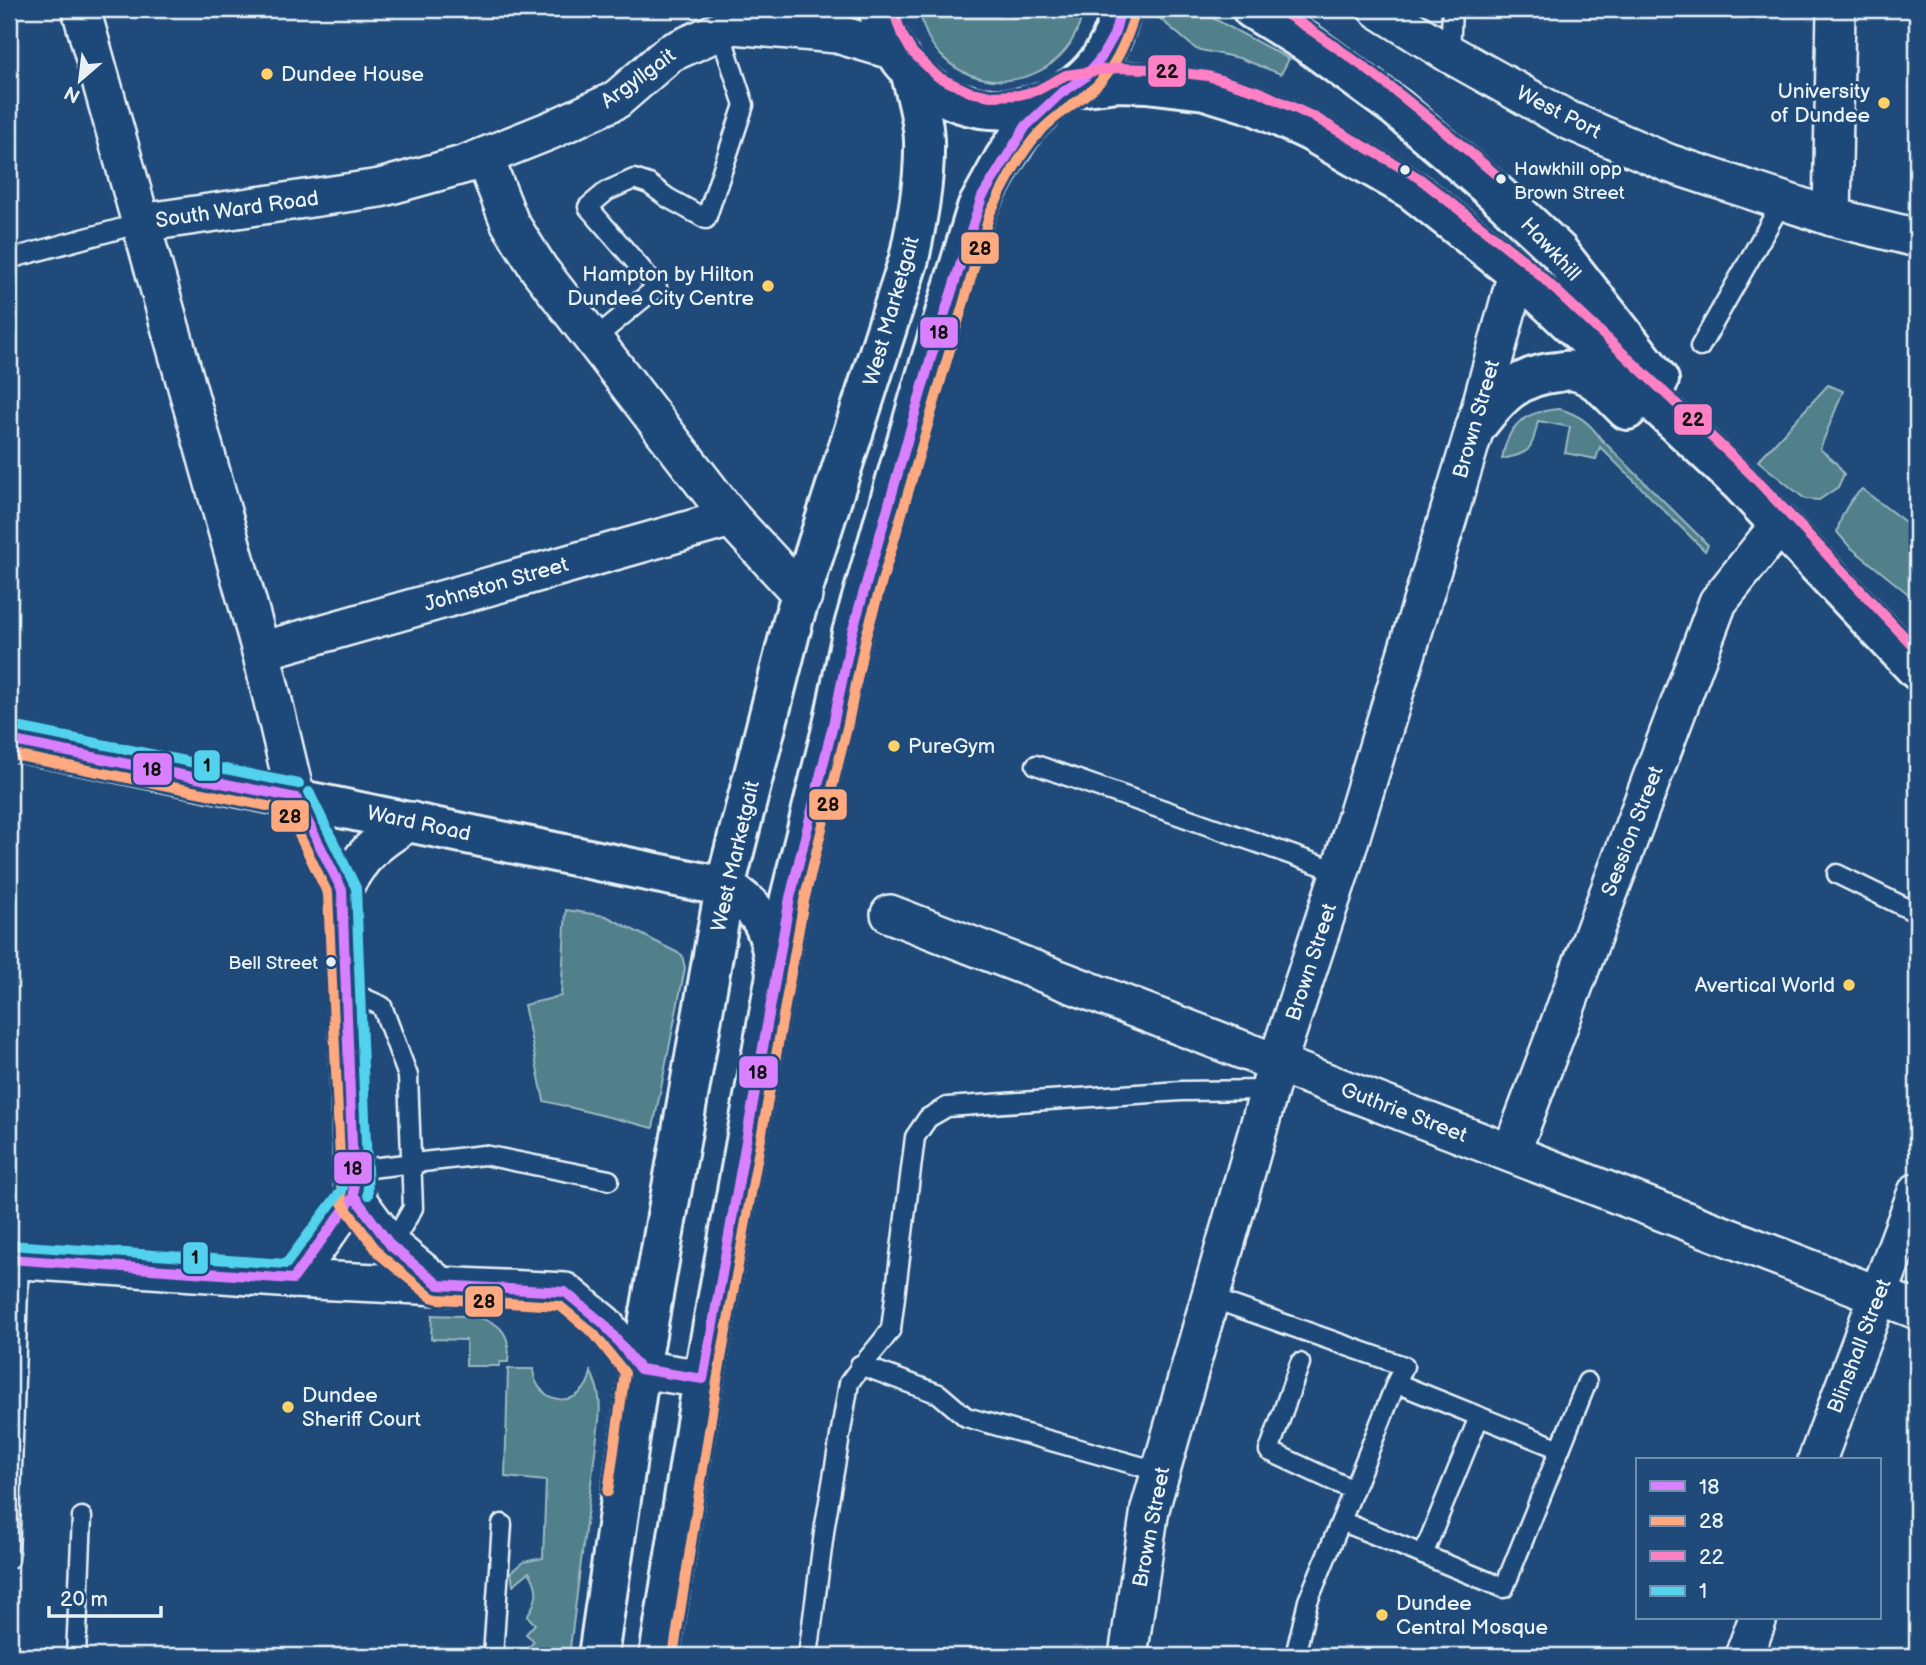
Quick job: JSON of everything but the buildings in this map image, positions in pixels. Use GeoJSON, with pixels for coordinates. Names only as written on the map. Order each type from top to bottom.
{"type":"FeatureCollection","features":[{"type":"Feature","properties":{"kind":"main road","name":"West Marketgait"},"geometry":{"type":"LineString","coordinates":[[598,1656],[640,1369],[725,887],[794,617],[803,596],[913,239],[921,185],[924,141],[922,117],[903,61],[888,39],[878,9]]}},
{"type":"Feature","properties":{"kind":"main road"},"geometry":{"type":"LineString","coordinates":[[903,61],[930,89],[942,96],[980,108],[1021,108],[1043,103],[1085,77],[1101,58],[1114,35],[1121,9]]}},
{"type":"Feature","properties":{"kind":"main road","name":"Hawkhill"},"geometry":{"type":"LineString","coordinates":[[1252,9],[1309,44],[1397,108],[1558,251],[1740,483]]}},
{"type":"Feature","properties":{"kind":"main road","name":"Hawkhill"},"geometry":{"type":"LineString","coordinates":[[1065,91],[1118,82],[1205,90],[1254,105],[1310,131],[1412,190],[1517,273],[1740,483],[1917,670]]}},
{"type":"Feature","properties":{"kind":"main road"},"geometry":{"type":"LineString","coordinates":[[659,1656],[703,1379],[776,972],[790,898],[833,725],[852,632],[919,396],[977,208],[1004,159],[1027,126],[1065,91]]}},
{"type":"Feature","properties":{"kind":"main road"},"geometry":{"type":"LineString","coordinates":[[1475,428],[1496,400],[1517,383],[1546,373],[1574,370],[1596,381],[1638,420],[1740,483]]}},
{"type":"Feature","properties":{"kind":"main road","name":"Ward Road"},"geometry":{"type":"LineString","coordinates":[[9,740],[725,887],[750,904],[765,923],[776,972]]}},
{"type":"Feature","properties":{"kind":"street"},"geometry":{"type":"LineString","coordinates":[[81,9],[261,650],[296,797],[342,890],[353,1183],[391,1246],[439,1285]]}},
{"type":"Feature","properties":{"kind":"street","name":"West Port"},"geometry":{"type":"LineString","coordinates":[[1378,9],[1450,54],[1568,120],[1668,163],[1832,217],[1917,238]]}},
{"type":"Feature","properties":{"kind":"street"},"geometry":{"type":"LineString","coordinates":[[1832,217],[1836,9]]}},
{"type":"Feature","properties":{"kind":"street","name":"Argyllgait"},"geometry":{"type":"LineString","coordinates":[[475,160],[616,100],[670,52],[737,22],[837,34],[903,61]]}},
{"type":"Feature","properties":{"kind":"street"},"geometry":{"type":"LineString","coordinates":[[475,160],[539,269],[731,517],[803,596]]}},
{"type":"Feature","properties":{"kind":"street","name":"South Ward Road"},"geometry":{"type":"LineString","coordinates":[[141,223],[380,188],[475,160]]}},
{"type":"Feature","properties":{"kind":"street","name":"Brown Street"},"geometry":{"type":"LineString","coordinates":[[1128,1656],[1150,1509],[1273,1077],[1340,872],[1475,428],[1517,273]]}},
{"type":"Feature","properties":{"kind":"street","name":"Johnston Street"},"geometry":{"type":"LineString","coordinates":[[261,650],[731,517]]}},
{"type":"Feature","properties":{"kind":"street","name":"Session Street"},"geometry":{"type":"LineString","coordinates":[[1511,1153],[1718,602],[1780,524]]}},
{"type":"Feature","properties":{"kind":"street"},"geometry":{"type":"LineString","coordinates":[[342,890],[357,863],[377,842],[411,821]]}},
{"type":"Feature","properties":{"kind":"street","name":"Guthrie Street"},"geometry":{"type":"LineString","coordinates":[[890,914],[1273,1077],[1511,1153],[1917,1310]]}},
{"type":"Feature","properties":{"kind":"street"},"geometry":{"type":"LineString","coordinates":[[293,1279],[353,1183]]}},
{"type":"Feature","properties":{"kind":"street","name":"Blinshall Street"},"geometry":{"type":"LineString","coordinates":[[1818,1458],[1917,1192]]}},
{"type":"Feature","properties":{"kind":"street"},"geometry":{"type":"LineString","coordinates":[[14,1259],[293,1279],[565,1292],[604,1324],[640,1369],[703,1379]]}},
{"type":"Feature","properties":{"kind":"street"},"geometry":{"type":"LineString","coordinates":[[1744,1656],[1757,1620]]}},
{"type":"Feature","properties":{"kind":"lane"},"geometry":{"type":"LineString","coordinates":[[1450,54],[1452,9]]}},
{"type":"Feature","properties":{"kind":"lane"},"geometry":{"type":"LineString","coordinates":[[594,339],[657,287],[588,207],[607,191],[634,179],[649,184],[667,198],[706,219],[744,105],[737,22]]}},
{"type":"Feature","properties":{"kind":"lane"},"geometry":{"type":"LineString","coordinates":[[1700,347],[1783,202]]}},
{"type":"Feature","properties":{"kind":"lane","name":"South Ward Road"},"geometry":{"type":"LineString","coordinates":[[9,259],[141,223]]}},
{"type":"Feature","properties":{"kind":"lane"},"geometry":{"type":"LineString","coordinates":[[1036,765],[1340,872]]}},
{"type":"Feature","properties":{"kind":"lane"},"geometry":{"type":"LineString","coordinates":[[1837,874],[1917,913]]}},
{"type":"Feature","properties":{"kind":"lane"},"geometry":{"type":"LineString","coordinates":[[345,990],[382,1006],[408,1076],[413,1208],[391,1246]]}},
{"type":"Feature","properties":{"kind":"lane"},"geometry":{"type":"LineString","coordinates":[[808,1656],[825,1525],[849,1383],[860,1365],[874,1354],[891,1329],[915,1137],[928,1118],[947,1107],[1181,1091],[1273,1077]]}},
{"type":"Feature","properties":{"kind":"lane"},"geometry":{"type":"LineString","coordinates":[[353,1183],[412,1163],[484,1155],[609,1180]]}},
{"type":"Feature","properties":{"kind":"lane"},"geometry":{"type":"LineString","coordinates":[[9,1559],[14,1259]]}},
{"type":"Feature","properties":{"kind":"lane"},"geometry":{"type":"LineString","coordinates":[[1210,1298],[1404,1366],[1308,1601],[1295,1656]]}},
{"type":"Feature","properties":{"kind":"lane"},"geometry":{"type":"LineString","coordinates":[[1300,1363],[1269,1451],[1353,1490]]}},
{"type":"Feature","properties":{"kind":"lane"},"geometry":{"type":"LineString","coordinates":[[860,1365],[939,1394],[966,1417],[1161,1472]]}},
{"type":"Feature","properties":{"kind":"lane"},"geometry":{"type":"LineString","coordinates":[[1340,1521],[1504,1588],[1587,1382]]}},
{"type":"Feature","properties":{"kind":"lane"},"geometry":{"type":"LineString","coordinates":[[1396,1383],[1560,1449]]}},
{"type":"Feature","properties":{"kind":"lane"},"geometry":{"type":"LineString","coordinates":[[1423,1555],[1479,1417]]}},
{"type":"Feature","properties":{"kind":"lane"},"geometry":{"type":"LineString","coordinates":[[76,1656],[82,1517]]}},
{"type":"Feature","properties":{"kind":"lane"},"geometry":{"type":"LineString","coordinates":[[493,1656],[502,1524]]}},
{"type":"Feature","properties":{"kind":"green space"},"geometry":{"type":"Polygon","coordinates":[[[920,9],[1083,9],[1070,44],[1052,63],[1030,75],[1006,80],[982,78],[960,70],[941,55],[927,35],[920,9]]]}},
{"type":"Feature","properties":{"kind":"green space"},"geometry":{"type":"Polygon","coordinates":[[[1157,9],[1196,9],[1289,59],[1281,74],[1239,58],[1196,49],[1157,16],[1157,9]]]}},
{"type":"Feature","properties":{"kind":"green space"},"geometry":{"type":"Polygon","coordinates":[[[1828,385],[1843,391],[1820,449],[1844,474],[1838,487],[1819,500],[1805,499],[1758,461],[1828,385]]]}},
{"type":"Feature","properties":{"kind":"green space"},"geometry":{"type":"Polygon","coordinates":[[[1560,409],[1588,424],[1708,545],[1705,551],[1600,447],[1596,459],[1565,453],[1570,427],[1538,421],[1529,449],[1519,455],[1502,459],[1509,437],[1520,422],[1537,413],[1560,409]]]}},
{"type":"Feature","properties":{"kind":"green space"},"geometry":{"type":"Polygon","coordinates":[[[1862,489],[1917,531],[1917,601],[1849,546],[1837,532],[1846,509],[1862,489]]]}},
{"type":"Feature","properties":{"kind":"green space"},"geometry":{"type":"Polygon","coordinates":[[[566,910],[606,916],[682,955],[685,968],[653,1128],[544,1101],[524,1005],[561,996],[566,910]]]}},
{"type":"Feature","properties":{"kind":"green space"},"geometry":{"type":"Polygon","coordinates":[[[432,1315],[473,1317],[496,1325],[504,1333],[508,1345],[508,1362],[500,1362],[499,1366],[466,1366],[466,1340],[431,1339],[432,1315]]]}},
{"type":"Feature","properties":{"kind":"green space"},"geometry":{"type":"Polygon","coordinates":[[[508,1369],[533,1369],[536,1382],[542,1391],[551,1397],[570,1398],[579,1393],[587,1385],[591,1372],[598,1390],[599,1421],[569,1656],[531,1656],[526,1651],[534,1641],[526,1634],[535,1624],[527,1616],[534,1605],[536,1589],[529,1572],[513,1585],[511,1572],[523,1562],[543,1558],[546,1481],[505,1477],[508,1369]]]}},
{"type":"Feature","properties":{"kind":"transit line","name":"22"},"geometry":{"type":"LineString","coordinates":[[893,9],[901,33],[912,52],[938,77],[970,92],[991,96],[1019,95],[1038,90],[1066,75],[1117,68],[1208,76],[1260,92],[1316,118],[1419,178],[1527,263],[1750,473],[1917,650]]}},
{"type":"Feature","properties":{"kind":"transit line","name":"18"},"geometry":{"type":"LineString","coordinates":[[296,798],[342,890],[354,1196],[391,1246],[439,1285],[565,1292],[604,1324],[640,1369],[703,1379],[790,898],[833,725],[852,633],[934,347],[982,197],[1026,126],[1060,94],[1085,77],[1101,58],[1114,35],[1121,9]]}},
{"type":"Feature","properties":{"kind":"transit line","name":"22"},"geometry":{"type":"LineString","coordinates":[[1278,9],[1366,68],[1501,179]]}},
{"type":"Feature","properties":{"kind":"transit line","name":"28"},"geometry":{"type":"LineString","coordinates":[[673,1656],[717,1381],[804,901],[847,728],[866,636],[990,213],[1017,163],[1037,135],[1095,87],[1109,71],[1124,43],[1135,13]]}},
{"type":"Feature","properties":{"kind":"transit line","name":"1"},"geometry":{"type":"LineString","coordinates":[[12,726],[299,784]]}},
{"type":"Feature","properties":{"kind":"transit line","name":"18"},"geometry":{"type":"LineString","coordinates":[[9,740],[296,798]]}},
{"type":"Feature","properties":{"kind":"transit line","name":"28"},"geometry":{"type":"LineString","coordinates":[[9,754],[287,810],[328,894],[342,1203],[380,1255],[431,1297],[560,1306],[594,1334],[625,1373],[608,1492]]}},
{"type":"Feature","properties":{"kind":"transit line","name":"1"},"geometry":{"type":"LineString","coordinates":[[309,792],[356,888],[368,1195]]}},
{"type":"Feature","properties":{"kind":"transit line","name":"1"},"geometry":{"type":"LineString","coordinates":[[10,1245],[286,1264],[343,1188]]}},
{"type":"Feature","properties":{"kind":"transit line","name":"18"},"geometry":{"type":"LineString","coordinates":[[9,1259],[293,1279],[354,1196]]}},
{"type":"Feature","properties":{"kind":"place","name":"Dundee House"},"geometry":{"type":"Point","coordinates":[267,74]}},
{"type":"Feature","properties":{"kind":"place","name":"University of Dundee"},"geometry":{"type":"Point","coordinates":[1884,103]}},
{"type":"Feature","properties":{"kind":"place","name":"Hawkhill opp Brown Street"},"geometry":{"type":"Point","coordinates":[1501,179]}},
{"type":"Feature","properties":{"kind":"place","name":"Hampton by Hilton Dundee City Centre"},"geometry":{"type":"Point","coordinates":[768,286]}},
{"type":"Feature","properties":{"kind":"place","name":"PureGym"},"geometry":{"type":"Point","coordinates":[894,746]}},
{"type":"Feature","properties":{"kind":"place","name":"Bell Street"},"geometry":{"type":"Point","coordinates":[331,962]}},
{"type":"Feature","properties":{"kind":"place","name":"Avertical World"},"geometry":{"type":"Point","coordinates":[1849,985]}},
{"type":"Feature","properties":{"kind":"place","name":"Dundee Sheriff Court"},"geometry":{"type":"Point","coordinates":[288,1407]}},
{"type":"Feature","properties":{"kind":"place","name":"Dundee Central Mosque"},"geometry":{"type":"Point","coordinates":[1382,1615]}}]}
